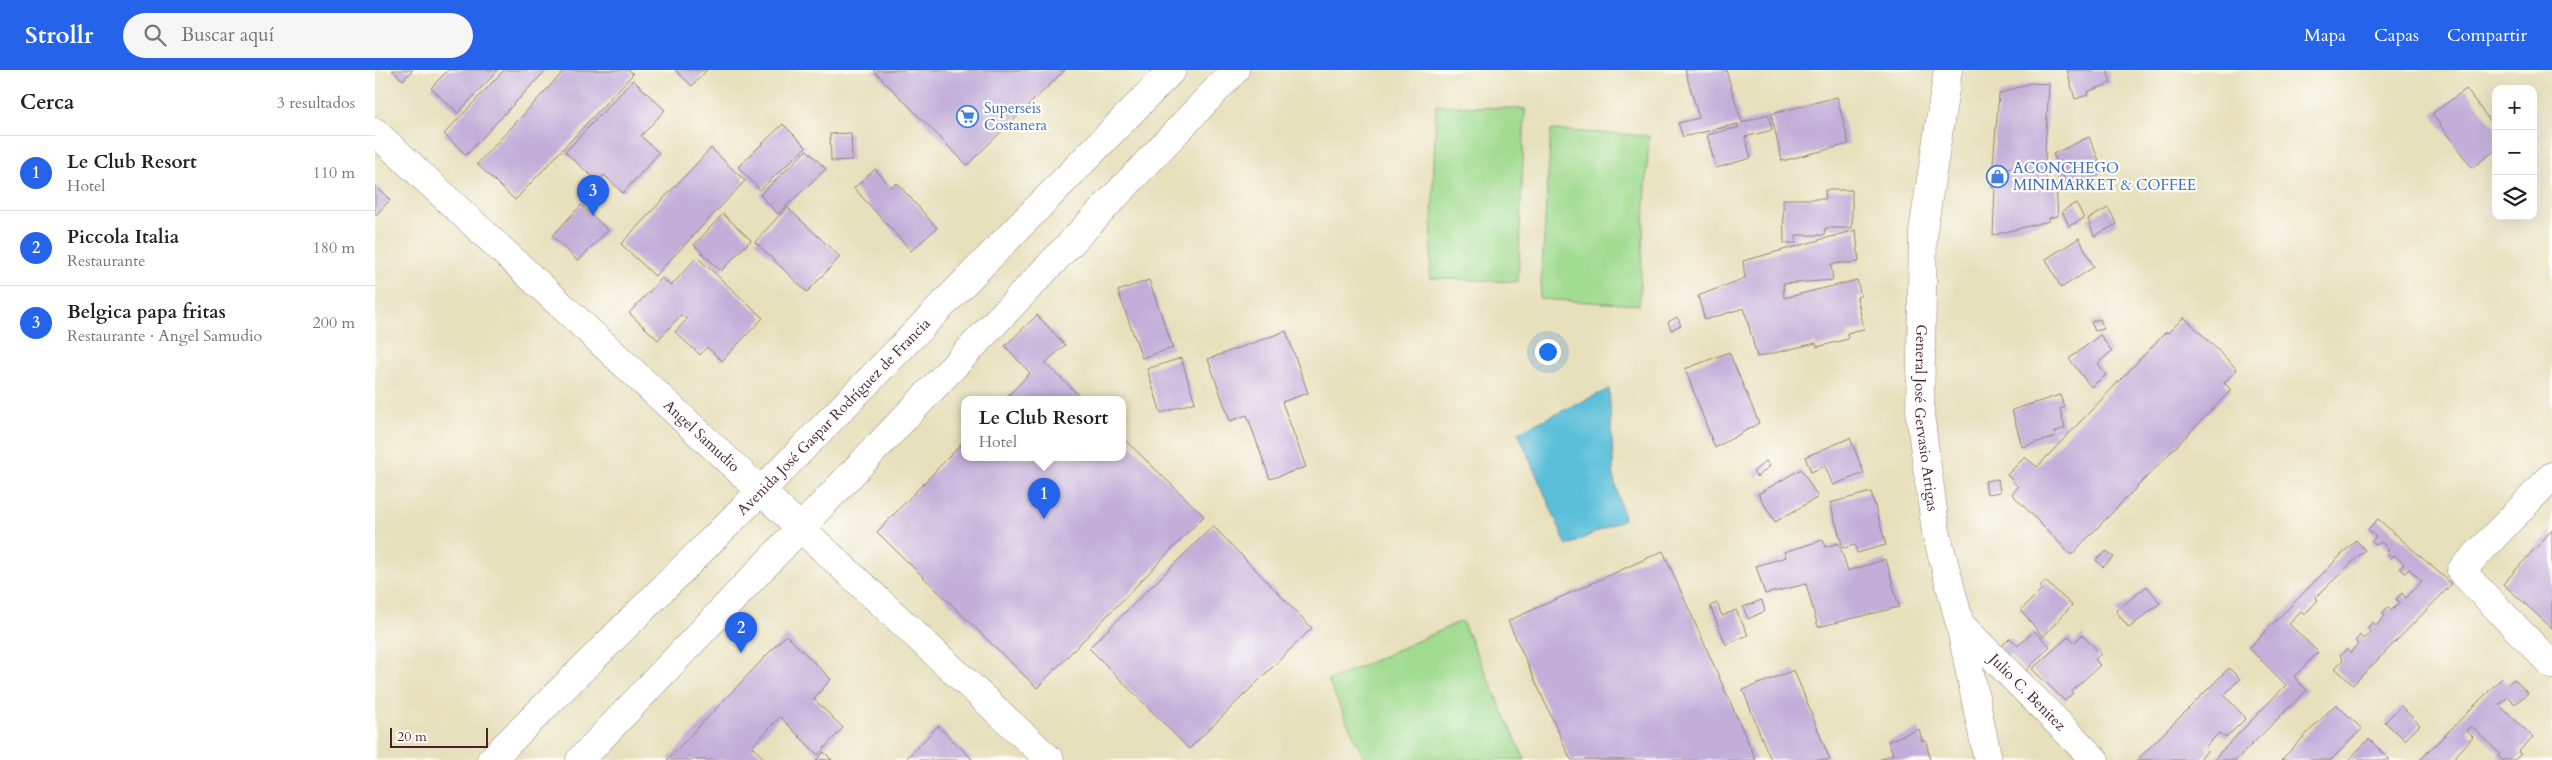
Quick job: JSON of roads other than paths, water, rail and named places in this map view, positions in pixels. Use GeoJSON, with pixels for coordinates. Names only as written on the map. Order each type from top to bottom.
{"type":"FeatureCollection","features":[{"type":"Feature","properties":{"kind":"main road","name":"Avenida José Gaspar Rodríguez de Francia"},"geometry":{"type":"LineString","coordinates":[[491,760],[761,491],[1172,70]]}},
{"type":"Feature","properties":{"kind":"main road"},"geometry":{"type":"LineString","coordinates":[[580,760],[1235,70]]}},
{"type":"Feature","properties":{"kind":"main road","name":"General José Gervasio Artigas"},"geometry":{"type":"LineString","coordinates":[[1948,70],[1923,231],[1920,414],[1936,532],[1960,624],[1988,760]]}},
{"type":"Feature","properties":{"kind":"main road","name":"Angel Samudio"},"geometry":{"type":"LineString","coordinates":[[375,132],[1051,760]]}},
{"type":"Feature","properties":{"kind":"main road"},"geometry":{"type":"LineString","coordinates":[[2552,476],[2461,571],[2552,664]]}},
{"type":"Feature","properties":{"kind":"main road","name":"Julio C. Benitez"},"geometry":{"type":"LineString","coordinates":[[1960,624],[2095,760]]}},
{"type":"Feature","properties":{"kind":"water"},"geometry":{"type":"Polygon","coordinates":[[[1609,389],[1614,479],[1624,519],[1567,546],[1518,432],[1609,389]]]}},
{"type":"Feature","properties":{"kind":"place","name":"Superseis Costanera"},"geometry":{"type":"Point","coordinates":[968,117]}},
{"type":"Feature","properties":{"kind":"place","name":"ACONCHEGO MINIMARKET & COFFEE"},"geometry":{"type":"Point","coordinates":[1997,177]}},
{"type":"Feature","properties":{"kind":"place","name":"Belgica papa fritas"},"geometry":{"type":"Point","coordinates":[593,216]}},
{"type":"Feature","properties":{"kind":"place","name":"Le Club Resort"},"geometry":{"type":"Point","coordinates":[1044,519]}},
{"type":"Feature","properties":{"kind":"place","name":"Piccola Italia"},"geometry":{"type":"Point","coordinates":[741,653]}}]}
